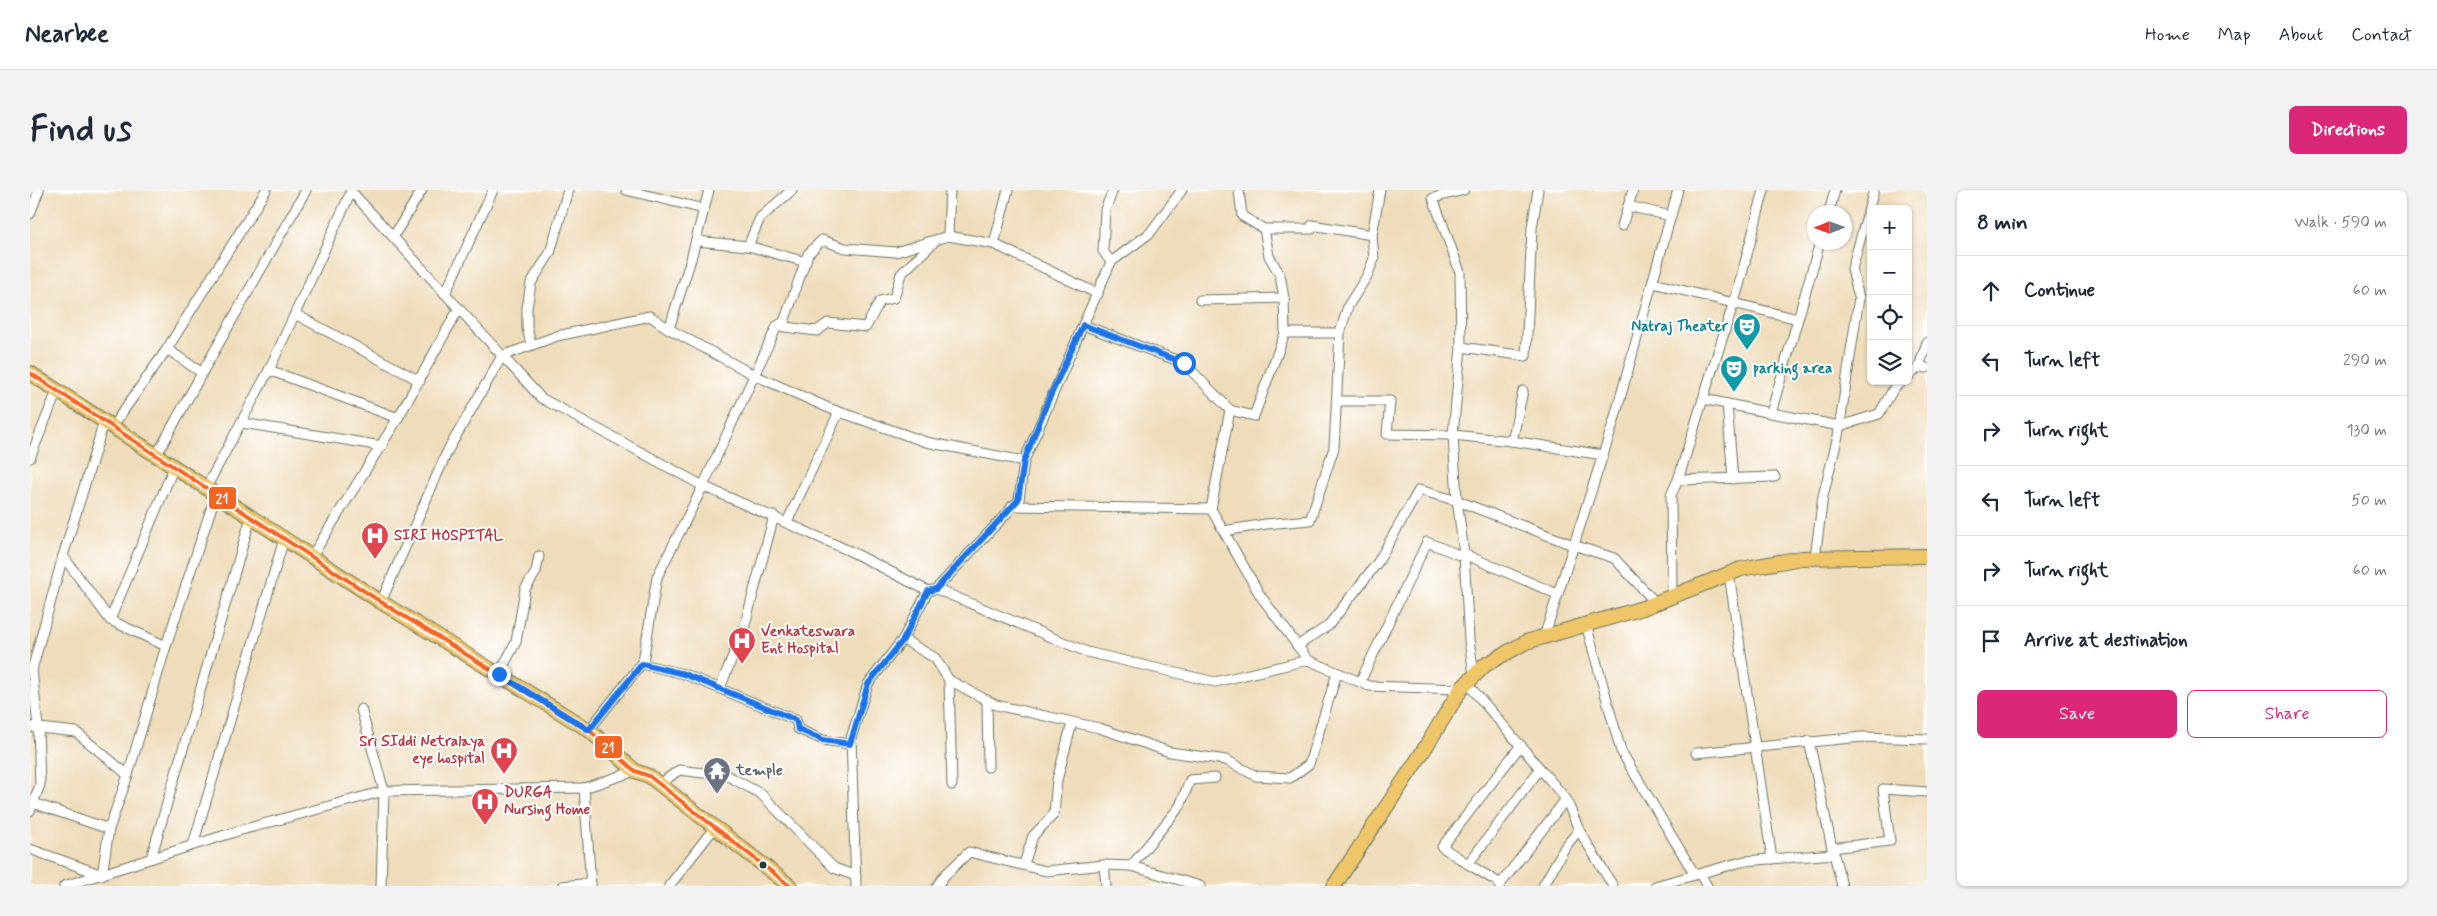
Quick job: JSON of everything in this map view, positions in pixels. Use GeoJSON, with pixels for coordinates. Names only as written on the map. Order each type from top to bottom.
{"type":"FeatureCollection","features":[{"type":"Feature","properties":{"kind":"main road"},"geometry":{"type":"LineString","coordinates":[[30,373],[381,602],[589,730],[635,771],[649,776],[660,784],[790,886]]}},
{"type":"Feature","properties":{"kind":"main road"},"geometry":{"type":"LineString","coordinates":[[1334,886],[1467,683],[1485,664],[1526,642],[1656,603],[1729,574],[1750,568],[1815,558],[1927,556]]}},
{"type":"Feature","properties":{"kind":"street"},"geometry":{"type":"LineString","coordinates":[[30,214],[39,190]]}},
{"type":"Feature","properties":{"kind":"street"},"geometry":{"type":"LineString","coordinates":[[109,829],[32,807],[40,784],[31,670],[63,556],[108,424],[167,349],[266,190]]}},
{"type":"Feature","properties":{"kind":"street"},"geometry":{"type":"LineString","coordinates":[[156,456],[306,190]]}},
{"type":"Feature","properties":{"kind":"street"},"geometry":{"type":"LineString","coordinates":[[392,237],[422,190]]}},
{"type":"Feature","properties":{"kind":"street"},"geometry":{"type":"LineString","coordinates":[[446,294],[493,190]]}},
{"type":"Feature","properties":{"kind":"street"},"geometry":{"type":"LineString","coordinates":[[531,344],[526,328],[531,284],[550,253],[568,190]]}},
{"type":"Feature","properties":{"kind":"street"},"geometry":{"type":"LineString","coordinates":[[626,190],[704,209]]}},
{"type":"Feature","properties":{"kind":"street"},"geometry":{"type":"LineString","coordinates":[[669,329],[696,241],[709,190]]}},
{"type":"Feature","properties":{"kind":"street"},"geometry":{"type":"LineString","coordinates":[[748,246],[760,218],[792,190]]}},
{"type":"Feature","properties":{"kind":"street"},"geometry":{"type":"LineString","coordinates":[[777,326],[817,331],[828,323],[866,327],[880,301],[894,298],[901,274],[943,237],[950,190]]}},
{"type":"Feature","properties":{"kind":"street"},"geometry":{"type":"LineString","coordinates":[[994,244],[1008,190]]}},
{"type":"Feature","properties":{"kind":"street"},"geometry":{"type":"LineString","coordinates":[[1111,262],[1103,251],[1105,210],[1113,190]]}},
{"type":"Feature","properties":{"kind":"street"},"geometry":{"type":"LineString","coordinates":[[856,886],[850,744],[868,684],[904,640],[932,590],[1018,500],[1024,461],[1047,403],[1111,262],[1150,232],[1182,190]]}},
{"type":"Feature","properties":{"kind":"street"},"geometry":{"type":"LineString","coordinates":[[1239,190],[1242,216],[1264,229],[1312,229],[1312,225],[1372,235]]}},
{"type":"Feature","properties":{"kind":"street"},"geometry":{"type":"LineString","coordinates":[[1224,531],[1266,524],[1310,520],[1334,448],[1340,333],[1348,306],[1367,276],[1374,259],[1372,235],[1380,190]]}},
{"type":"Feature","properties":{"kind":"street"},"geometry":{"type":"LineString","coordinates":[[1464,190],[1433,198],[1460,272],[1461,347],[1453,435],[1464,555],[1469,640],[1467,683],[1566,799],[1579,830],[1613,886]]}},
{"type":"Feature","properties":{"kind":"street"},"geometry":{"type":"LineString","coordinates":[[1461,347],[1526,356],[1532,228],[1538,190]]}},
{"type":"Feature","properties":{"kind":"street"},"geometry":{"type":"LineString","coordinates":[[1622,226],[1633,190]]}},
{"type":"Feature","properties":{"kind":"street"},"geometry":{"type":"LineString","coordinates":[[1544,637],[1603,455],[1678,190]]}},
{"type":"Feature","properties":{"kind":"street"},"geometry":{"type":"LineString","coordinates":[[1672,596],[1671,496],[1678,480],[1734,303],[1764,190]]}},
{"type":"Feature","properties":{"kind":"street"},"geometry":{"type":"LineString","coordinates":[[1831,205],[1835,190]]}},
{"type":"Feature","properties":{"kind":"street"},"geometry":{"type":"LineString","coordinates":[[1815,558],[1823,496],[1840,426],[1859,298],[1852,269],[1874,190]]}},
{"type":"Feature","properties":{"kind":"street"},"geometry":{"type":"LineString","coordinates":[[102,875],[109,829],[128,775],[211,491],[295,314],[350,191],[541,398],[704,486],[774,516],[932,590],[1087,652],[1215,682],[1308,660]]}},
{"type":"Feature","properties":{"kind":"street"},"geometry":{"type":"LineString","coordinates":[[1628,206],[1671,216]]}},
{"type":"Feature","properties":{"kind":"street"},"geometry":{"type":"LineString","coordinates":[[1083,325],[1184,363],[1230,410],[1254,416],[1285,333],[1284,298],[1280,276],[1269,256],[1264,229]]}},
{"type":"Feature","properties":{"kind":"street"},"geometry":{"type":"LineString","coordinates":[[589,730],[642,664],[657,577],[704,486],[777,326],[784,322],[808,254],[822,240],[845,248],[896,252],[943,237],[994,244],[1098,294]]}},
{"type":"Feature","properties":{"kind":"street"},"geometry":{"type":"LineString","coordinates":[[696,241],[748,246],[806,262]]}},
{"type":"Feature","properties":{"kind":"street"},"geometry":{"type":"LineString","coordinates":[[1771,413],[1818,250]]}},
{"type":"Feature","properties":{"kind":"street"},"geometry":{"type":"LineString","coordinates":[[1653,283],[1798,318]]}},
{"type":"Feature","properties":{"kind":"street"},"geometry":{"type":"LineString","coordinates":[[1200,300],[1284,298]]}},
{"type":"Feature","properties":{"kind":"street"},"geometry":{"type":"LineString","coordinates":[[312,556],[382,446],[420,381],[459,308]]}},
{"type":"Feature","properties":{"kind":"street"},"geometry":{"type":"LineString","coordinates":[[295,314],[420,381]]}},
{"type":"Feature","properties":{"kind":"street"},"geometry":{"type":"LineString","coordinates":[[381,602],[448,450],[502,356],[531,344],[601,325],[650,316],[669,329],[754,375],[839,412],[926,442],[1024,461]]}},
{"type":"Feature","properties":{"kind":"street"},"geometry":{"type":"LineString","coordinates":[[1285,333],[1340,333]]}},
{"type":"Feature","properties":{"kind":"street"},"geometry":{"type":"LineString","coordinates":[[1912,375],[1923,368],[1927,342]]}},
{"type":"Feature","properties":{"kind":"street"},"geometry":{"type":"LineString","coordinates":[[167,349],[202,373]]}},
{"type":"Feature","properties":{"kind":"street"},"geometry":{"type":"LineString","coordinates":[[269,370],[398,418]]}},
{"type":"Feature","properties":{"kind":"street"},"geometry":{"type":"LineString","coordinates":[[1703,399],[1840,426],[1878,414],[1894,388],[1898,385]]}},
{"type":"Feature","properties":{"kind":"street"},"geometry":{"type":"LineString","coordinates":[[30,458],[57,391]]}},
{"type":"Feature","properties":{"kind":"street"},"geometry":{"type":"LineString","coordinates":[[1512,441],[1523,391]]}},
{"type":"Feature","properties":{"kind":"street"},"geometry":{"type":"LineString","coordinates":[[1337,401],[1390,400],[1387,434],[1453,435],[1512,441],[1603,455]]}},
{"type":"Feature","properties":{"kind":"street"},"geometry":{"type":"LineString","coordinates":[[1727,404],[1733,479]]}},
{"type":"Feature","properties":{"kind":"street"},"geometry":{"type":"LineString","coordinates":[[1230,410],[1211,509],[1260,594],[1308,660],[1369,686],[1467,683]]}},
{"type":"Feature","properties":{"kind":"street"},"geometry":{"type":"LineString","coordinates":[[787,522],[839,412]]}},
{"type":"Feature","properties":{"kind":"street"},"geometry":{"type":"LineString","coordinates":[[242,423],[382,446]]}},
{"type":"Feature","properties":{"kind":"street"},"geometry":{"type":"LineString","coordinates":[[110,620],[174,467]]}},
{"type":"Feature","properties":{"kind":"street"},"geometry":{"type":"LineString","coordinates":[[1678,480],[1775,477]]}},
{"type":"Feature","properties":{"kind":"street"},"geometry":{"type":"LineString","coordinates":[[1297,646],[1328,626],[1378,562],[1419,490],[1458,501],[1573,545],[1614,558],[1656,603]]}},
{"type":"Feature","properties":{"kind":"street"},"geometry":{"type":"LineString","coordinates":[[1012,506],[1211,509]]}},
{"type":"Feature","properties":{"kind":"street"},"geometry":{"type":"LineString","coordinates":[[720,688],[744,628],[774,516]]}},
{"type":"Feature","properties":{"kind":"street"},"geometry":{"type":"LineString","coordinates":[[151,858],[251,517]]}},
{"type":"Feature","properties":{"kind":"street"},"geometry":{"type":"LineString","coordinates":[[193,845],[284,539]]}},
{"type":"Feature","properties":{"kind":"street"},"geometry":{"type":"LineString","coordinates":[[1360,682],[1427,542],[1464,555],[1557,594]]}},
{"type":"Feature","properties":{"kind":"street"},"geometry":{"type":"LineString","coordinates":[[63,556],[110,620],[166,646]]}},
{"type":"Feature","properties":{"kind":"street"},"geometry":{"type":"LineString","coordinates":[[499,674],[516,642],[525,589],[536,572],[539,556]]}},
{"type":"Feature","properties":{"kind":"street"},"geometry":{"type":"LineString","coordinates":[[1729,574],[1753,746],[1772,859]]}},
{"type":"Feature","properties":{"kind":"street"},"geometry":{"type":"LineString","coordinates":[[1586,624],[1621,751],[1698,875],[1707,886]]}},
{"type":"Feature","properties":{"kind":"street"},"geometry":{"type":"LineString","coordinates":[[904,640],[935,658],[949,680],[996,705],[1099,728],[1170,752],[1226,760],[1256,776],[1290,778],[1309,764],[1338,672]]}},
{"type":"Feature","properties":{"kind":"street"},"geometry":{"type":"LineString","coordinates":[[642,664],[684,674],[720,688],[796,720],[798,729],[823,740],[850,744]]}},
{"type":"Feature","properties":{"kind":"street"},"geometry":{"type":"LineString","coordinates":[[949,680],[952,785]]}},
{"type":"Feature","properties":{"kind":"street"},"geometry":{"type":"LineString","coordinates":[[987,700],[988,767]]}},
{"type":"Feature","properties":{"kind":"street"},"geometry":{"type":"LineString","coordinates":[[361,709],[384,791],[381,886]]}},
{"type":"Feature","properties":{"kind":"street"},"geometry":{"type":"LineString","coordinates":[[1024,864],[1033,836],[1054,814],[1057,780],[1072,723]]}},
{"type":"Feature","properties":{"kind":"street"},"geometry":{"type":"LineString","coordinates":[[34,727],[76,732],[128,775]]}},
{"type":"Feature","properties":{"kind":"street"},"geometry":{"type":"LineString","coordinates":[[1696,753],[1862,737],[1927,739]]}},
{"type":"Feature","properties":{"kind":"street"},"geometry":{"type":"LineString","coordinates":[[1808,741],[1842,886]]}},
{"type":"Feature","properties":{"kind":"street"},"geometry":{"type":"LineString","coordinates":[[1521,745],[1442,846],[1500,885],[1566,799]]}},
{"type":"Feature","properties":{"kind":"street"},"geometry":{"type":"LineString","coordinates":[[1468,864],[1540,768]]}},
{"type":"Feature","properties":{"kind":"street"},"geometry":{"type":"LineString","coordinates":[[660,784],[679,770],[728,776],[761,794],[834,868],[856,876]]}},
{"type":"Feature","properties":{"kind":"street"},"geometry":{"type":"LineString","coordinates":[[64,886],[193,845],[384,791],[584,788],[635,771]]}},
{"type":"Feature","properties":{"kind":"street"},"geometry":{"type":"LineString","coordinates":[[1131,866],[1180,806],[1190,780],[1215,778]]}},
{"type":"Feature","properties":{"kind":"street"},"geometry":{"type":"LineString","coordinates":[[562,886],[591,884],[584,788]]}},
{"type":"Feature","properties":{"kind":"street"},"geometry":{"type":"LineString","coordinates":[[1655,886],[1745,861],[1833,851],[1890,841],[1883,788],[1927,792]]}},
{"type":"Feature","properties":{"kind":"street"},"geometry":{"type":"LineString","coordinates":[[669,886],[715,827]]}},
{"type":"Feature","properties":{"kind":"street"},"geometry":{"type":"LineString","coordinates":[[1543,886],[1565,847],[1579,830]]}},
{"type":"Feature","properties":{"kind":"street"},"geometry":{"type":"LineString","coordinates":[[30,849],[102,875]]}},
{"type":"Feature","properties":{"kind":"street"},"geometry":{"type":"LineString","coordinates":[[937,886],[944,876],[969,852],[1024,864],[1046,871],[1104,866],[1131,866],[1200,886]]}},
{"type":"Feature","properties":{"kind":"street"},"geometry":{"type":"LineString","coordinates":[[1104,866],[1106,886]]}},
{"type":"Feature","properties":{"kind":"transit line","name":"21"},"geometry":{"type":"LineString","coordinates":[[30,373],[381,602],[589,730],[635,771],[649,776],[790,886]]}},
{"type":"Feature","properties":{"kind":"place","name":"Natraj Theater"},"geometry":{"type":"Point","coordinates":[1747,351]}},
{"type":"Feature","properties":{"kind":"place","name":"parking area"},"geometry":{"type":"Point","coordinates":[1734,393]}},
{"type":"Feature","properties":{"kind":"place","name":"SIRI HOSPITAL"},"geometry":{"type":"Point","coordinates":[375,560]}},
{"type":"Feature","properties":{"kind":"place","name":"Venkateswara Ent Hospital"},"geometry":{"type":"Point","coordinates":[742,665]}},
{"type":"Feature","properties":{"kind":"place","name":"Sri SIddi Netralaya eye hospital"},"geometry":{"type":"Point","coordinates":[504,775]}},
{"type":"Feature","properties":{"kind":"place","name":"temple"},"geometry":{"type":"Point","coordinates":[717,795]}},
{"type":"Feature","properties":{"kind":"place","name":"DURGA Nursing Home"},"geometry":{"type":"Point","coordinates":[485,826]}},
{"type":"Feature","properties":{"kind":"route"},"geometry":{"type":"LineString","coordinates":[[499,674],[589,730],[642,664],[684,674],[796,720],[798,729],[823,740],[850,744],[868,684],[903,640],[928,591],[936,589],[1018,500],[1024,461],[1047,403],[1083,325],[1184,363]]}}]}
